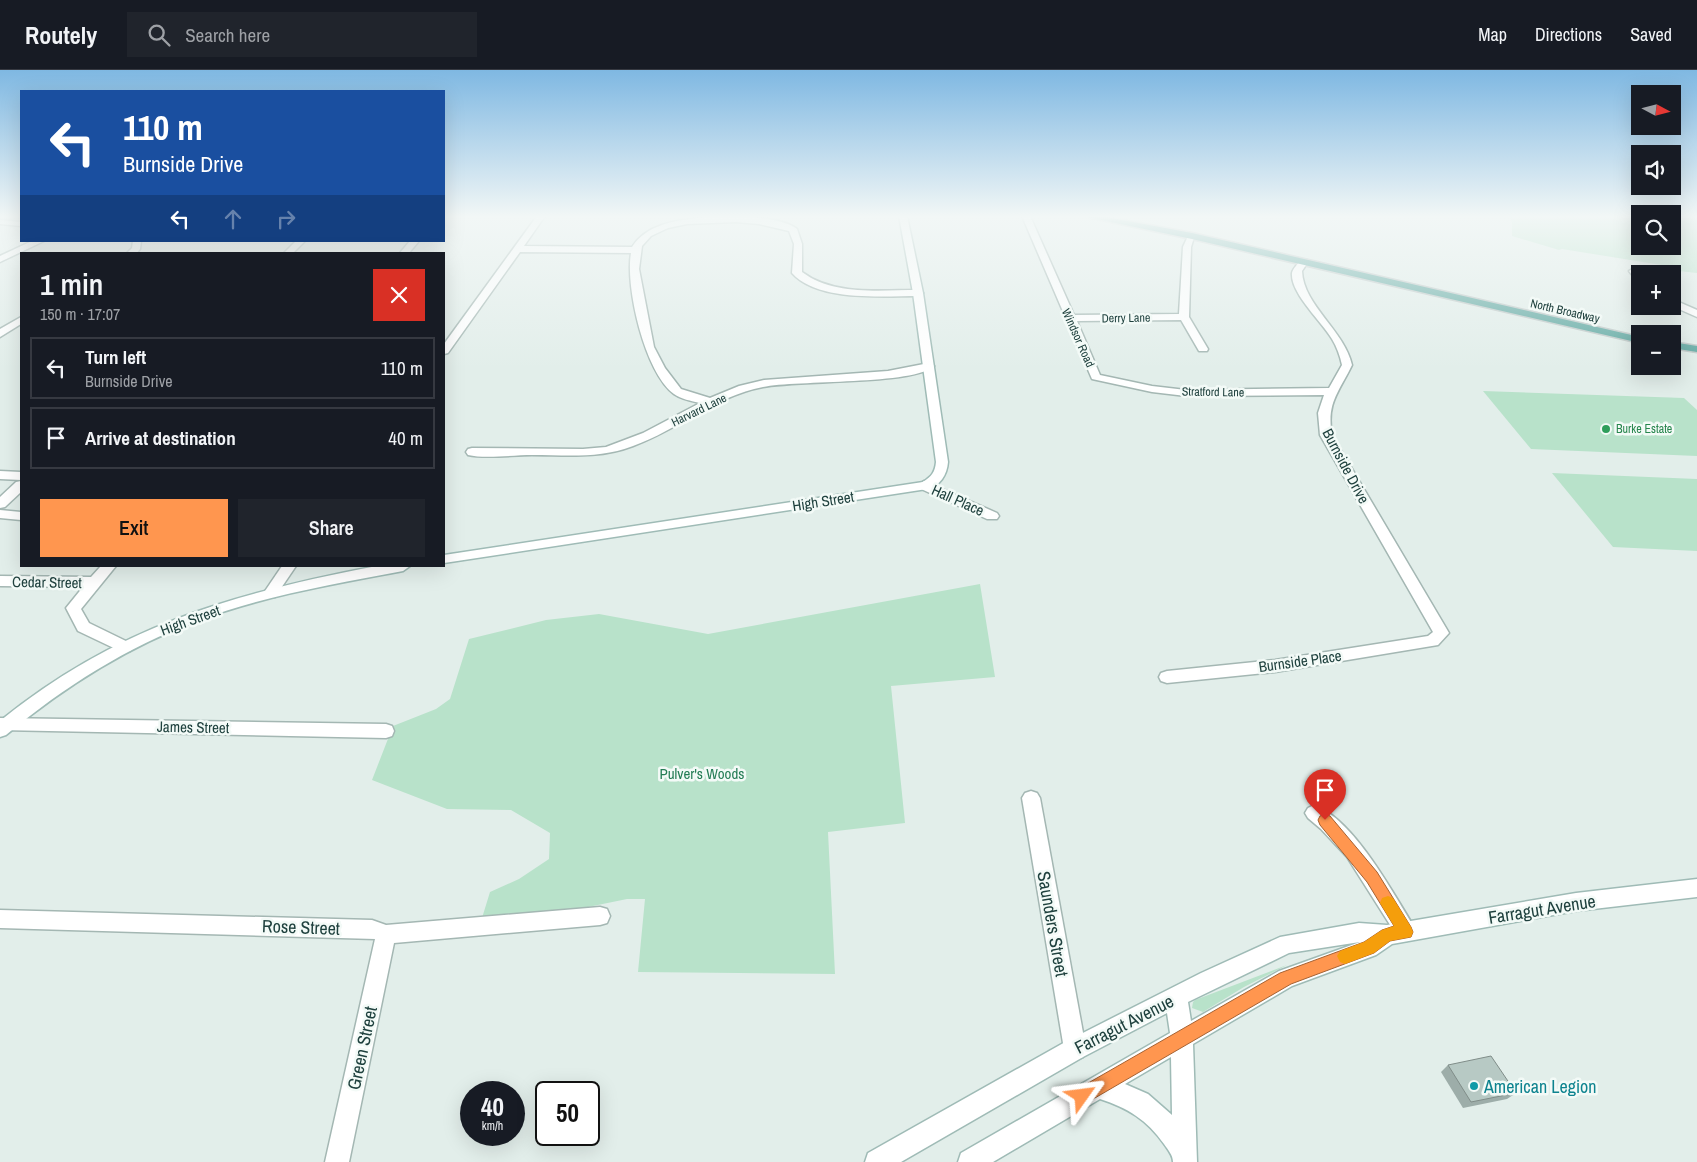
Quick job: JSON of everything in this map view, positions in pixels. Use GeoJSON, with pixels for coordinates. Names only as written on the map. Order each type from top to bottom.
{"type":"FeatureCollection","features":[{"type":"Feature","properties":{"kind":"main road","name":"North Broadway"},"geometry":{"type":"LineString","coordinates":[[1325,267],[1631,338]]}},
{"type":"Feature","properties":{"kind":"main road"},"geometry":{"type":"LineString","coordinates":[[1681,346],[1697,349]]}},
{"type":"Feature","properties":{"kind":"street"},"geometry":{"type":"LineString","coordinates":[[445,350],[505,267]]}},
{"type":"Feature","properties":{"kind":"street"},"geometry":{"type":"LineString","coordinates":[[635,267],[651,352],[669,383],[678,392],[713,402]]}},
{"type":"Feature","properties":{"kind":"street"},"geometry":{"type":"LineString","coordinates":[[797,267],[797,273],[809,282],[834,289],[918,293]]}},
{"type":"Feature","properties":{"kind":"street"},"geometry":{"type":"LineString","coordinates":[[913,267],[942,462],[941,474],[937,479],[924,485]]}},
{"type":"Feature","properties":{"kind":"street","name":"Windsor Road"},"geometry":{"type":"LineString","coordinates":[[1047,267],[1096,377]]}},
{"type":"Feature","properties":{"kind":"street"},"geometry":{"type":"LineString","coordinates":[[1186,267],[1184,317],[1203,349]]}},
{"type":"Feature","properties":{"kind":"street","name":"Burnside Drive"},"geometry":{"type":"LineString","coordinates":[[1300,267],[1297,274],[1305,296],[1336,337],[1344,353],[1347,365],[1341,379],[1323,407],[1322,420],[1326,435],[1442,633],[1433,641]]}},
{"type":"Feature","properties":{"kind":"street"},"geometry":{"type":"LineString","coordinates":[[1681,306],[1697,314]]}},
{"type":"Feature","properties":{"kind":"street","name":"Derry Lane"},"geometry":{"type":"LineString","coordinates":[[1069,318],[1184,317]]}},
{"type":"Feature","properties":{"kind":"street"},"geometry":{"type":"LineString","coordinates":[[0,334],[20,321]]}},
{"type":"Feature","properties":{"kind":"street","name":"Harvard Lane"},"geometry":{"type":"LineString","coordinates":[[472,452],[510,450],[586,453],[608,450],[644,436],[713,402],[762,384],[893,376],[929,366]]}},
{"type":"Feature","properties":{"kind":"street","name":"Stratford Lane"},"geometry":{"type":"LineString","coordinates":[[1096,377],[1152,389],[1186,392],[1287,393],[1332,391]]}},
{"type":"Feature","properties":{"kind":"street"},"geometry":{"type":"LineString","coordinates":[[0,475],[20,476]]}},
{"type":"Feature","properties":{"kind":"street","name":"Hall Place"},"geometry":{"type":"LineString","coordinates":[[924,485],[992,516]]}},
{"type":"Feature","properties":{"kind":"street","name":"High Street"},"geometry":{"type":"LineString","coordinates":[[445,559],[682,520],[811,503],[924,485]]}},
{"type":"Feature","properties":{"kind":"street"},"geometry":{"type":"LineString","coordinates":[[0,504],[20,486]]}},
{"type":"Feature","properties":{"kind":"street"},"geometry":{"type":"LineString","coordinates":[[0,514],[20,516]]}},
{"type":"Feature","properties":{"kind":"street"},"geometry":{"type":"LineString","coordinates":[[108,567],[73,608],[83,627],[125,647]]}},
{"type":"Feature","properties":{"kind":"street"},"geometry":{"type":"LineString","coordinates":[[270,594],[288,567]]}},
{"type":"Feature","properties":{"kind":"street","name":"High Street"},"geometry":{"type":"LineString","coordinates":[[2,726],[61,684],[125,647],[164,628],[194,616],[270,594],[338,578],[398,567]]}},
{"type":"Feature","properties":{"kind":"street","name":"Cedar Street"},"geometry":{"type":"LineString","coordinates":[[0,581],[94,582]]}},
{"type":"Feature","properties":{"kind":"street","name":"Burnside Place"},"geometry":{"type":"LineString","coordinates":[[1167,677],[1276,666],[1433,641]]}},
{"type":"Feature","properties":{"kind":"street","name":"James Street"},"geometry":{"type":"LineString","coordinates":[[2,726],[386,731]]}},
{"type":"Feature","properties":{"kind":"street","name":"Saunders Street"},"geometry":{"type":"LineString","coordinates":[[1031,798],[1075,1049]]}},
{"type":"Feature","properties":{"kind":"street"},"geometry":{"type":"LineString","coordinates":[[1314,814],[1325,820],[1372,877],[1396,933]]}},
{"type":"Feature","properties":{"kind":"street","name":"Farragut Avenue"},"geometry":{"type":"LineString","coordinates":[[877,1162],[1075,1049],[1176,997],[1287,944],[1358,932],[1396,933],[1576,902],[1694,892]]}},
{"type":"Feature","properties":{"kind":"street","name":"Rose Street"},"geometry":{"type":"LineString","coordinates":[[0,919],[372,929],[386,934],[600,916]]}},
{"type":"Feature","properties":{"kind":"street","name":"Farragut Avenue"},"geometry":{"type":"LineString","coordinates":[[970,1162],[1286,978],[1369,948],[1396,933]]}},
{"type":"Feature","properties":{"kind":"street","name":"Green Street"},"geometry":{"type":"LineString","coordinates":[[338,1162],[386,934]]}},
{"type":"Feature","properties":{"kind":"street"},"geometry":{"type":"LineString","coordinates":[[1176,997],[1182,1037],[1184,1158]]}},
{"type":"Feature","properties":{"kind":"street"},"geometry":{"type":"LineString","coordinates":[[1098,1086],[1130,1096],[1149,1107],[1165,1123],[1184,1158]]}},
{"type":"Feature","properties":{"kind":"green space"},"geometry":{"type":"Polygon","coordinates":[[[1681,267],[1697,267],[1697,273],[1681,271],[1681,267]]]}},
{"type":"Feature","properties":{"kind":"green space","name":"Burke Estate"},"geometry":{"type":"Polygon","coordinates":[[[1483,391],[1684,398],[1697,410],[1697,456],[1531,449],[1483,391]]]}},
{"type":"Feature","properties":{"kind":"green space","name":"Burke Estate"},"geometry":{"type":"Polygon","coordinates":[[[1552,473],[1697,479],[1697,551],[1613,547],[1552,473]]]}},
{"type":"Feature","properties":{"kind":"green space","name":"Pulver's Woods"},"geometry":{"type":"Polygon","coordinates":[[[980,584],[995,677],[891,686],[905,823],[828,832],[835,974],[638,972],[645,899],[627,899],[554,914],[482,918],[490,892],[519,879],[549,859],[550,833],[511,810],[447,809],[372,780],[393,726],[436,709],[450,699],[469,639],[546,620],[599,614],[708,634],[980,584]]]}},
{"type":"Feature","properties":{"kind":"green space"},"geometry":{"type":"Polygon","coordinates":[[[1287,965],[1244,987],[1203,1012],[1192,1008],[1195,1000],[1287,965]]]}},
{"type":"Feature","properties":{"kind":"building","name":"American Legion"},"geometry":{"type":"Polygon","coordinates":[[[1491,1056],[1516,1093],[1471,1102],[1448,1065],[1491,1056]]]}},
{"type":"Feature","properties":{"kind":"slow traffic"},"geometry":{"type":"LineString","coordinates":[[1345,956],[1369,948],[1387,935],[1406,932],[1388,903]]}},
{"type":"Feature","properties":{"kind":"place","name":"Burke Estate"},"geometry":{"type":"Point","coordinates":[1606,429]}},
{"type":"Feature","properties":{"kind":"place","name":"American Legion"},"geometry":{"type":"Point","coordinates":[1474,1086]}},
{"type":"Feature","properties":{"kind":"route"},"geometry":{"type":"LineString","coordinates":[[1082,1096],[1286,978],[1369,948],[1387,935],[1406,932],[1372,877],[1325,820]]}}]}
